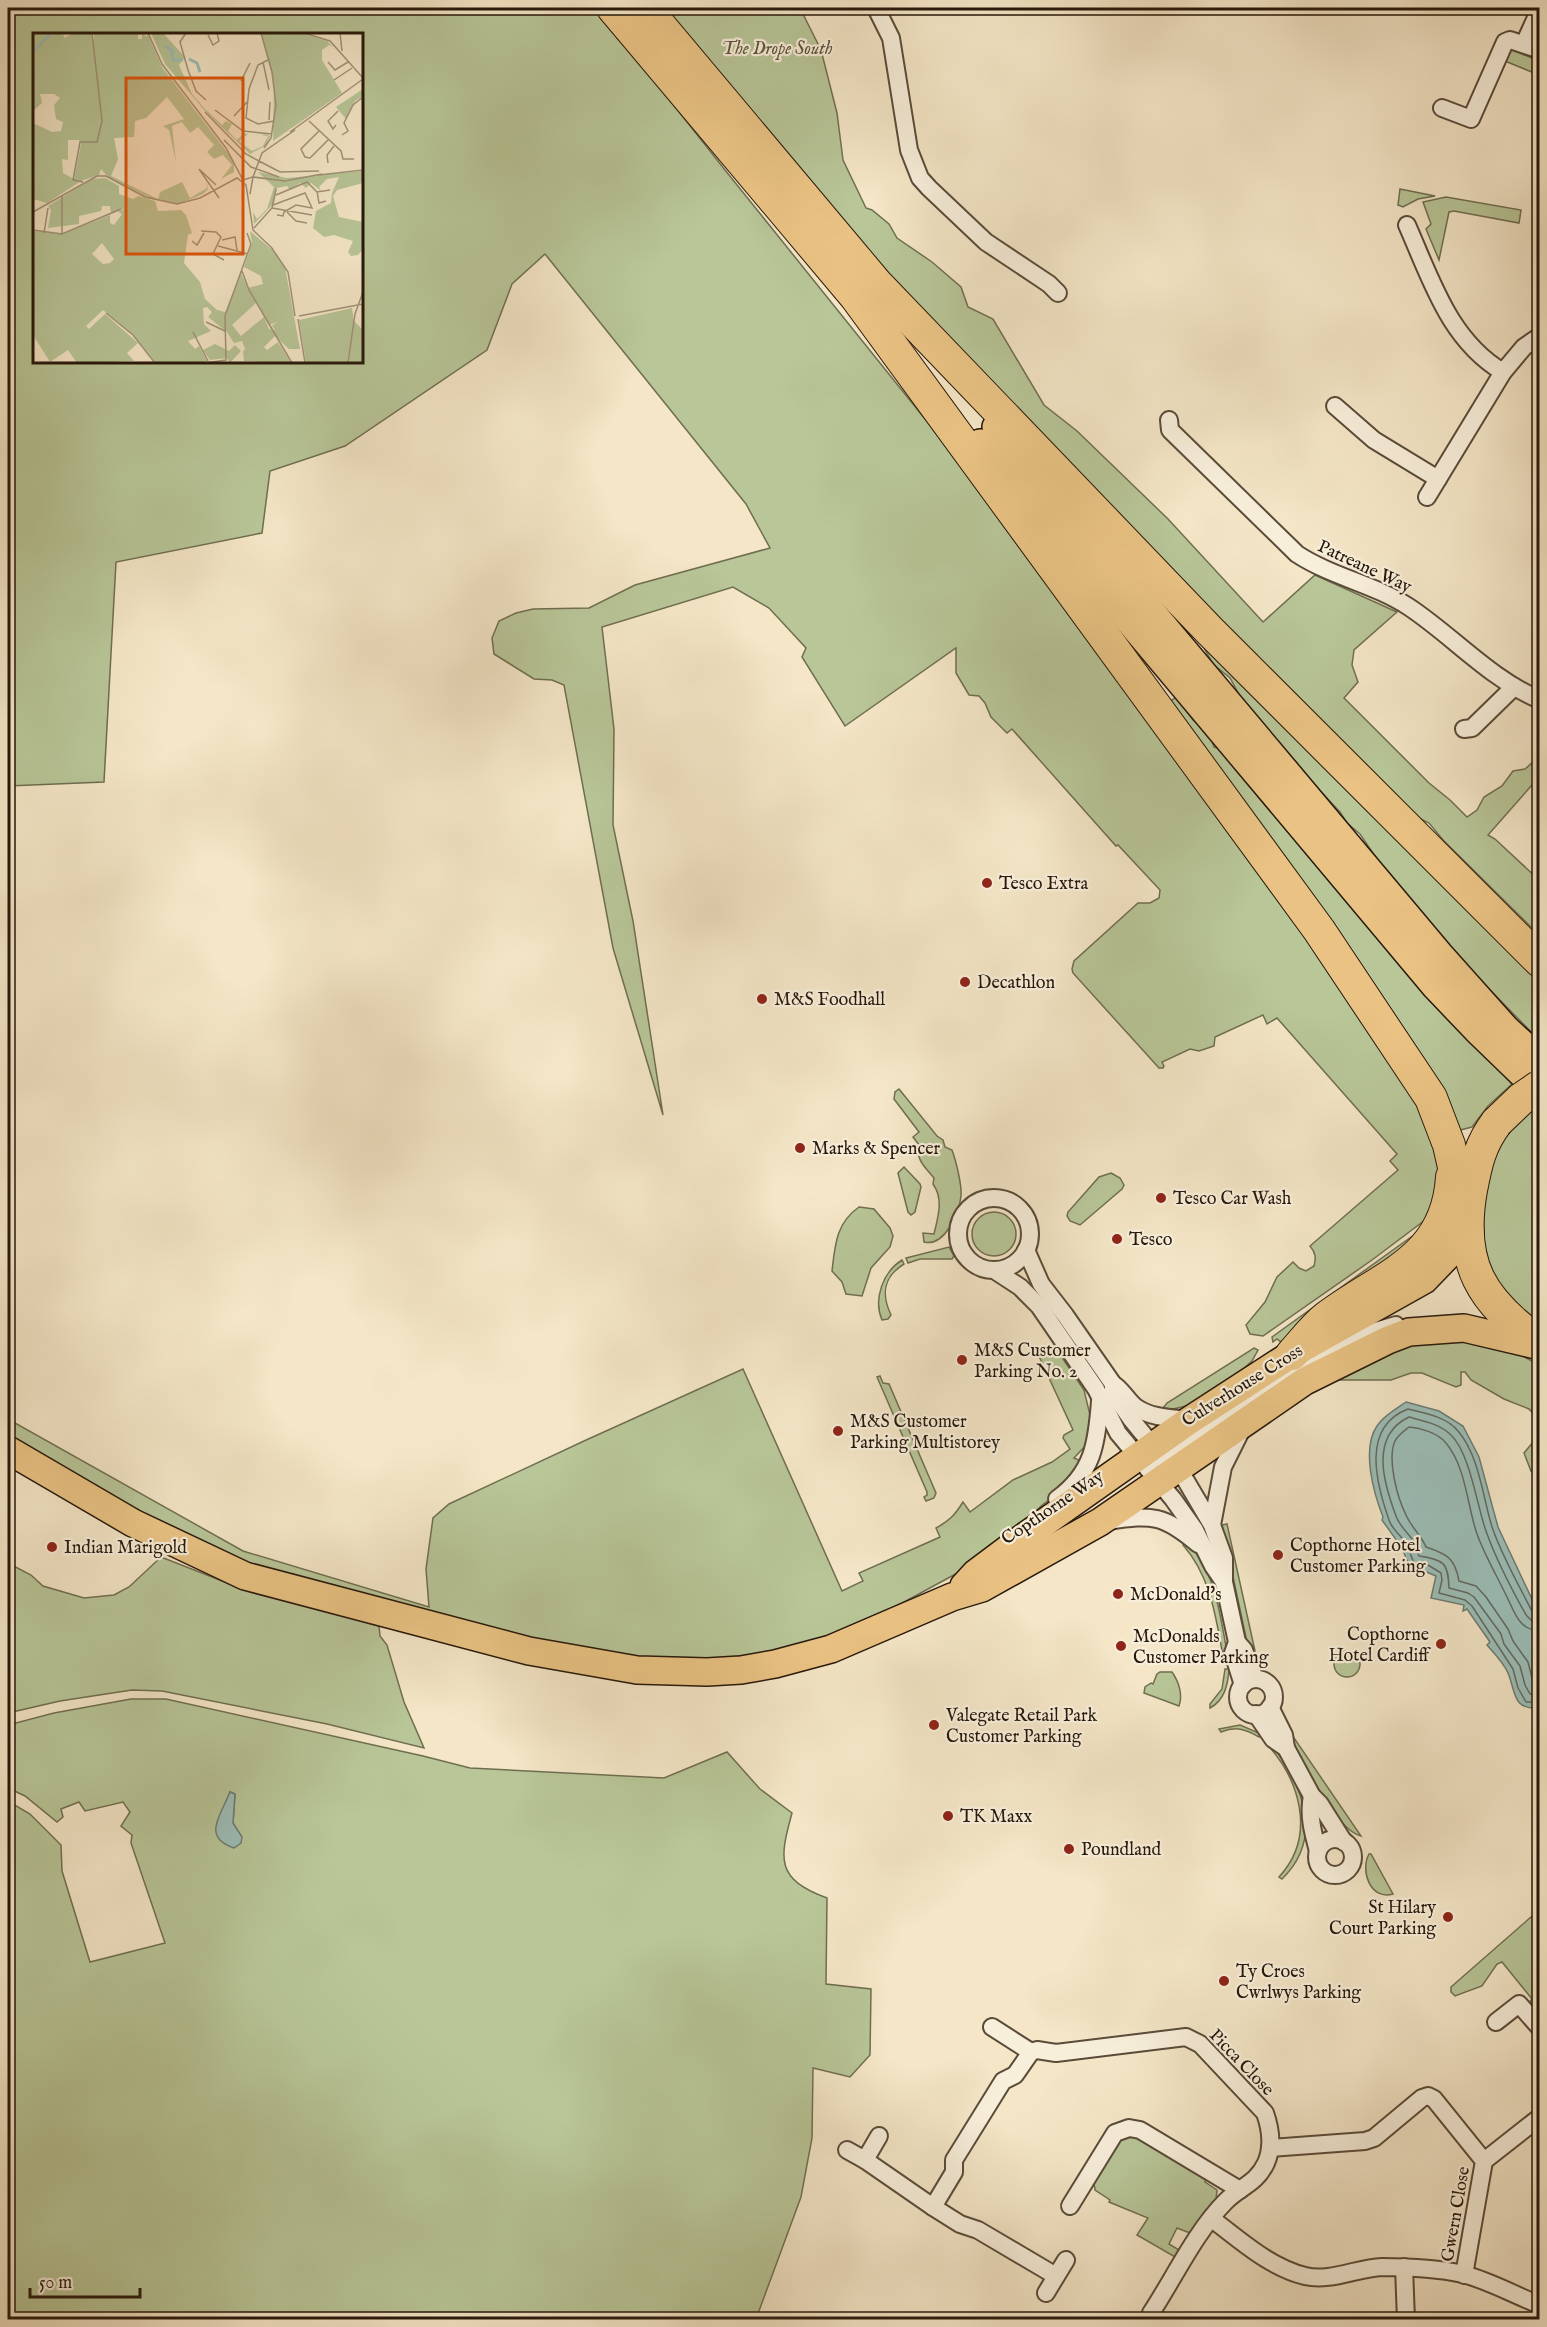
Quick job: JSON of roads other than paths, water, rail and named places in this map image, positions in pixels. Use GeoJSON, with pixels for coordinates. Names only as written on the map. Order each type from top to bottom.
{"type":"FeatureCollection","features":[{"type":"Feature","properties":{"kind":"highway"},"geometry":{"type":"LineString","coordinates":[[613,8],[866,290],[1539,961]]}},
{"type":"Feature","properties":{"kind":"highway"},"geometry":{"type":"LineString","coordinates":[[645,8],[866,290],[1319,930],[1431,1098],[1453,1161],[1474,1269],[1484,1290],[1506,1318],[1539,1344]]}},
{"type":"Feature","properties":{"kind":"highway"},"geometry":{"type":"LineString","coordinates":[[1466,1220],[1476,1160],[1482,1144],[1497,1122],[1521,1099],[1539,1086]]}},
{"type":"Feature","properties":{"kind":"highway"},"geometry":{"type":"LineString","coordinates":[[1292,1354],[1325,1318],[1412,1260],[1429,1244],[1440,1226],[1448,1203],[1453,1161]]}},
{"type":"Feature","properties":{"kind":"main road"},"geometry":{"type":"LineString","coordinates":[[866,290],[1439,954],[1506,1029],[1539,1060]]}},
{"type":"Feature","properties":{"kind":"main road"},"geometry":{"type":"LineString","coordinates":[[866,290],[1436,987],[1539,1091]]}},
{"type":"Feature","properties":{"kind":"main road"},"geometry":{"type":"LineString","coordinates":[[8,1450],[133,1523],[245,1576],[529,1651],[608,1666],[670,1672],[741,1670],[775,1664],[853,1640],[952,1597],[982,1588],[1100,1522],[1157,1463],[1190,1420],[1292,1354],[1424,1280],[1454,1249],[1466,1220]]}},
{"type":"Feature","properties":{"kind":"main road"},"geometry":{"type":"LineString","coordinates":[[952,1597],[976,1573],[1024,1537],[1157,1463],[1248,1420],[1305,1381],[1346,1359],[1398,1336],[1435,1329],[1464,1328],[1539,1344]]}},
{"type":"Feature","properties":{"kind":"street"},"geometry":{"type":"LineString","coordinates":[[876,8],[891,38],[909,150],[920,178],[986,242],[1049,284],[1058,293]]}},
{"type":"Feature","properties":{"kind":"street"},"geometry":{"type":"LineString","coordinates":[[1442,108],[1471,119],[1505,42],[1510,40],[1532,47],[1539,9]]}},
{"type":"Feature","properties":{"kind":"street"},"geometry":{"type":"LineString","coordinates":[[1407,225],[1437,295],[1458,332],[1480,356],[1503,372]]}},
{"type":"Feature","properties":{"kind":"street"},"geometry":{"type":"LineString","coordinates":[[1427,497],[1503,372],[1524,347],[1539,336]]}},
{"type":"Feature","properties":{"kind":"street"},"geometry":{"type":"LineString","coordinates":[[1335,406],[1374,440],[1438,478]]}},
{"type":"Feature","properties":{"kind":"street","name":"Patreane Way"},"geometry":{"type":"LineString","coordinates":[[1169,420],[1170,430],[1297,554],[1401,602],[1487,669],[1539,700]]}},
{"type":"Feature","properties":{"kind":"street"},"geometry":{"type":"LineString","coordinates":[[1464,729],[1472,728],[1514,687]]}},
{"type":"Feature","properties":{"kind":"street","name":"Culverhouse Cross"},"geometry":{"type":"LineString","coordinates":[[1157,1463],[1112,1424],[1096,1389],[1035,1300],[994,1269],[979,1267],[962,1251],[958,1240],[958,1229],[968,1209],[989,1198],[1013,1203],[1028,1222],[1030,1234],[1026,1250],[1041,1284],[1113,1384],[1121,1389],[1135,1407],[1150,1414],[1190,1420]]}},
{"type":"Feature","properties":{"kind":"street"},"geometry":{"type":"LineString","coordinates":[[994,1269],[1012,1265],[1022,1257],[1026,1250]]}},
{"type":"Feature","properties":{"kind":"street","name":"Culverhouse Cross"},"geometry":{"type":"LineString","coordinates":[[1157,1463],[1289,1376],[1338,1348],[1390,1326],[1405,1324],[1435,1329]]}},
{"type":"Feature","properties":{"kind":"street","name":"Culverhouse Cross"},"geometry":{"type":"LineString","coordinates":[[1113,1384],[1113,1393],[1157,1463]]}},
{"type":"Feature","properties":{"kind":"street"},"geometry":{"type":"LineString","coordinates":[[1024,1537],[1044,1508],[1068,1491],[1085,1470],[1094,1450],[1100,1397]]}},
{"type":"Feature","properties":{"kind":"street"},"geometry":{"type":"LineString","coordinates":[[1212,1525],[1222,1467],[1248,1420]]}},
{"type":"Feature","properties":{"kind":"street"},"geometry":{"type":"LineString","coordinates":[[1157,1463],[1212,1525],[1224,1558],[1224,1582],[1237,1642],[1244,1650],[1249,1682]]}},
{"type":"Feature","properties":{"kind":"street"},"geometry":{"type":"LineString","coordinates":[[1157,1463],[1224,1582]]}},
{"type":"Feature","properties":{"kind":"street","name":"Copthorne Way"},"geometry":{"type":"LineString","coordinates":[[976,1573],[1001,1564],[1157,1463]]}},
{"type":"Feature","properties":{"kind":"street"},"geometry":{"type":"LineString","coordinates":[[1100,1522],[1136,1516],[1155,1518],[1179,1529],[1206,1550]]}},
{"type":"Feature","properties":{"kind":"street"},"geometry":{"type":"LineString","coordinates":[[1262,1679],[1271,1687],[1274,1700],[1263,1711],[1246,1712],[1241,1706],[1238,1695],[1249,1682],[1262,1679]]}},
{"type":"Feature","properties":{"kind":"street"},"geometry":{"type":"LineString","coordinates":[[1263,1711],[1284,1735],[1286,1748],[1312,1796],[1320,1804],[1351,1850],[1352,1862],[1349,1868],[1341,1874],[1328,1874],[1321,1869],[1317,1857],[1318,1851],[1326,1842],[1338,1839],[1344,1842]]}},
{"type":"Feature","properties":{"kind":"street"},"geometry":{"type":"LineString","coordinates":[[1312,1796],[1310,1807],[1313,1834],[1318,1851]]}},
{"type":"Feature","properties":{"kind":"street"},"geometry":{"type":"LineString","coordinates":[[1496,2022],[1519,2004],[1539,2028]]}},
{"type":"Feature","properties":{"kind":"street"},"geometry":{"type":"LineString","coordinates":[[933,2207],[954,2172],[954,2160],[1004,2081],[1014,2075],[1031,2052],[992,2028]]}},
{"type":"Feature","properties":{"kind":"street","name":"Picca Close"},"geometry":{"type":"LineString","coordinates":[[1031,2052],[1071,2053],[1175,2037],[1193,2039],[1265,2113],[1270,2130],[1270,2148],[1257,2179],[1226,2201],[1212,2219],[1151,2313],[1150,2319]]}},
{"type":"Feature","properties":{"kind":"street","name":"Gwern Close"},"geometry":{"type":"LineString","coordinates":[[1270,2148],[1365,2141],[1374,2138],[1422,2098],[1428,2096],[1434,2099],[1484,2161]]}},
{"type":"Feature","properties":{"kind":"street","name":"Gwern Close"},"geometry":{"type":"LineString","coordinates":[[1464,2275],[1484,2161],[1539,2117]]}},
{"type":"Feature","properties":{"kind":"street"},"geometry":{"type":"LineString","coordinates":[[1070,2206],[1116,2133],[1129,2128],[1140,2130],[1240,2190]]}},
{"type":"Feature","properties":{"kind":"street"},"geometry":{"type":"LineString","coordinates":[[865,2160],[879,2136]]}},
{"type":"Feature","properties":{"kind":"street"},"geometry":{"type":"LineString","coordinates":[[847,2150],[960,2224],[978,2230],[1056,2276]]}},
{"type":"Feature","properties":{"kind":"street"},"geometry":{"type":"LineString","coordinates":[[1212,2219],[1257,2253],[1284,2269],[1307,2277],[1325,2277],[1378,2268],[1433,2268],[1464,2275],[1539,2305]]}},
{"type":"Feature","properties":{"kind":"street"},"geometry":{"type":"LineString","coordinates":[[1046,2293],[1066,2260]]}},
{"type":"Feature","properties":{"kind":"street"},"geometry":{"type":"LineString","coordinates":[[1404,2267],[1406,2319]]}},
{"type":"Feature","properties":{"kind":"water"},"geometry":{"type":"Polygon","coordinates":[[[1406,1402],[1439,1411],[1463,1426],[1479,1457],[1498,1527],[1539,1614],[1539,1708],[1530,1708],[1519,1703],[1506,1669],[1487,1645],[1490,1642],[1467,1609],[1463,1611],[1464,1605],[1431,1598],[1436,1576],[1424,1571],[1411,1570],[1402,1548],[1382,1520],[1369,1459],[1372,1436],[1380,1422],[1406,1402]]]}},
{"type":"Feature","properties":{"kind":"water"},"geometry":{"type":"Polygon","coordinates":[[[230,1792],[235,1794],[233,1823],[242,1837],[241,1843],[234,1848],[218,1838],[216,1832],[216,1824],[230,1792]]]}},
{"type":"Feature","properties":{"kind":"place","name":"Tesco Extra"},"geometry":{"type":"Point","coordinates":[987,883]}},
{"type":"Feature","properties":{"kind":"place","name":"Decathlon"},"geometry":{"type":"Point","coordinates":[965,982]}},
{"type":"Feature","properties":{"kind":"place","name":"M&S Foodhall"},"geometry":{"type":"Point","coordinates":[762,999]}},
{"type":"Feature","properties":{"kind":"place","name":"Marks & Spencer"},"geometry":{"type":"Point","coordinates":[800,1148]}},
{"type":"Feature","properties":{"kind":"place","name":"Tesco Car Wash"},"geometry":{"type":"Point","coordinates":[1161,1198]}},
{"type":"Feature","properties":{"kind":"place","name":"Tesco"},"geometry":{"type":"Point","coordinates":[1117,1239]}},
{"type":"Feature","properties":{"kind":"place","name":"M&S Customer Parking No. 2"},"geometry":{"type":"Point","coordinates":[962,1360]}},
{"type":"Feature","properties":{"kind":"place","name":"M&S Customer Parking Multistorey"},"geometry":{"type":"Point","coordinates":[838,1431]}},
{"type":"Feature","properties":{"kind":"place","name":"Indian Marigold"},"geometry":{"type":"Point","coordinates":[52,1547]}},
{"type":"Feature","properties":{"kind":"place","name":"Copthorne Hotel Customer Parking"},"geometry":{"type":"Point","coordinates":[1278,1555]}},
{"type":"Feature","properties":{"kind":"place","name":"McDonald's"},"geometry":{"type":"Point","coordinates":[1118,1594]}},
{"type":"Feature","properties":{"kind":"place","name":"Copthorne Hotel Cardiff"},"geometry":{"type":"Point","coordinates":[1441,1644]}},
{"type":"Feature","properties":{"kind":"place","name":"McDonalds Customer Parking"},"geometry":{"type":"Point","coordinates":[1121,1646]}},
{"type":"Feature","properties":{"kind":"place","name":"Valegate Retail Park Customer Parking"},"geometry":{"type":"Point","coordinates":[934,1725]}},
{"type":"Feature","properties":{"kind":"place","name":"TK Maxx"},"geometry":{"type":"Point","coordinates":[948,1816]}},
{"type":"Feature","properties":{"kind":"place","name":"Poundland"},"geometry":{"type":"Point","coordinates":[1069,1849]}},
{"type":"Feature","properties":{"kind":"place","name":"St Hilary Court Parking"},"geometry":{"type":"Point","coordinates":[1448,1917]}},
{"type":"Feature","properties":{"kind":"place","name":"Ty Croes Cwrlwys Parking"},"geometry":{"type":"Point","coordinates":[1224,1981]}},
{"type":"Feature","properties":{"kind":"park label","name":"The Drope South"},"geometry":{"type":"Point","coordinates":[777,48]}}]}
